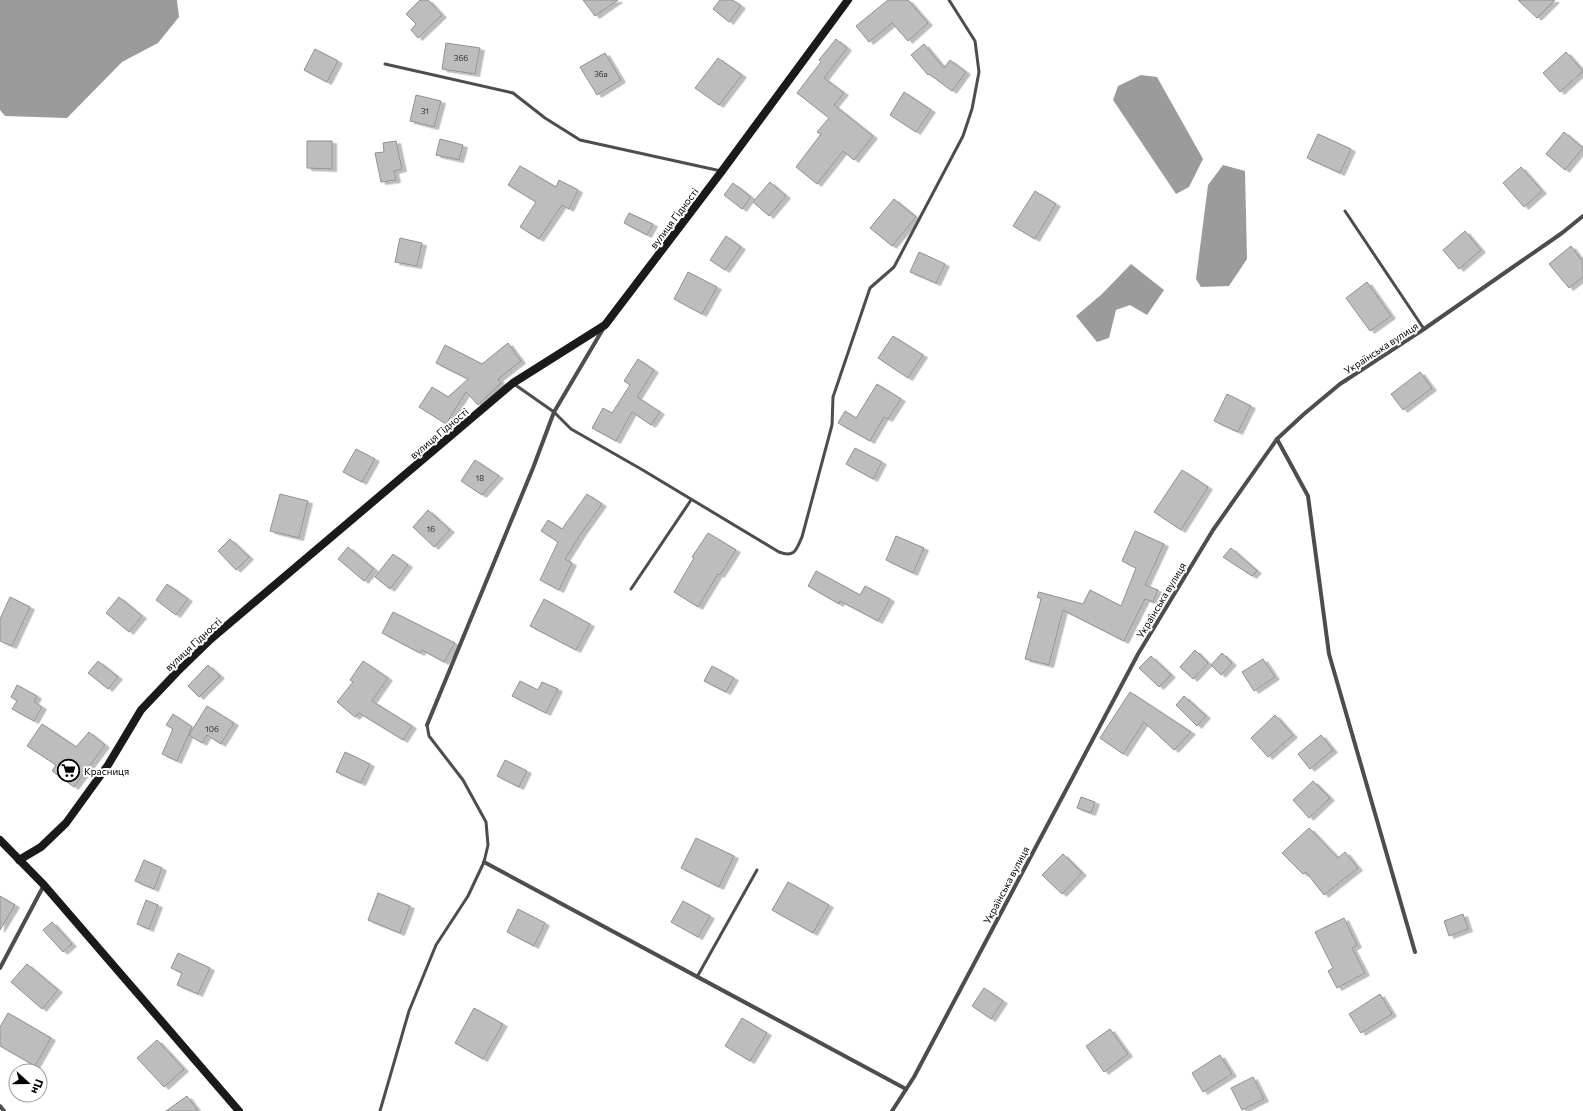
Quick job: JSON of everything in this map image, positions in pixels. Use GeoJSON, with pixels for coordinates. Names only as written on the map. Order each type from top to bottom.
{"type":"FeatureCollection","features":[{"type":"Feature","properties":{"kind":"street","name":"вулиця Гідності"},"geometry":{"type":"LineString","coordinates":[[19,860],[41,847],[66,823],[108,766],[141,710],[178,671],[212,639],[512,383],[605,325],[722,171],[848,0]]}},
{"type":"Feature","properties":{"kind":"street","name":"Українська вулиця"},"geometry":{"type":"LineString","coordinates":[[892,1111],[921,1063],[1138,654],[1213,530],[1277,440],[1304,414],[1340,384],[1424,329],[1562,234],[1583,216]]}},
{"type":"Feature","properties":{"kind":"street"},"geometry":{"type":"LineString","coordinates":[[427,725],[533,468],[554,412],[605,325]]}},
{"type":"Feature","properties":{"kind":"street"},"geometry":{"type":"LineString","coordinates":[[1277,440],[1308,496],[1329,654],[1415,952]]}},
{"type":"Feature","properties":{"kind":"street"},"geometry":{"type":"LineString","coordinates":[[0,840],[44,885],[239,1111]]}},
{"type":"Feature","properties":{"kind":"street"},"geometry":{"type":"LineString","coordinates":[[484,862],[906,1089]]}},
{"type":"Feature","properties":{"kind":"street"},"geometry":{"type":"LineString","coordinates":[[0,968],[44,885]]}},
{"type":"Feature","properties":{"kind":"street"},"geometry":{"type":"LineString","coordinates":[[0,1106],[4,1111]]}},
{"type":"Feature","properties":{"kind":"lane"},"geometry":{"type":"LineString","coordinates":[[512,383],[554,412],[571,429],[779,552],[787,555],[796,552],[802,537],[832,425],[833,397],[870,288],[894,267],[956,148],[972,109],[979,72],[975,41],[949,0]]}},
{"type":"Feature","properties":{"kind":"lane"},"geometry":{"type":"LineString","coordinates":[[385,64],[513,93],[545,118],[580,140],[722,171]]}},
{"type":"Feature","properties":{"kind":"lane"},"geometry":{"type":"LineString","coordinates":[[1345,211],[1424,329]]}},
{"type":"Feature","properties":{"kind":"lane"},"geometry":{"type":"LineString","coordinates":[[631,589],[691,500]]}},
{"type":"Feature","properties":{"kind":"lane"},"geometry":{"type":"LineString","coordinates":[[380,1111],[409,1011],[436,945],[468,896],[484,862],[488,845],[486,822],[463,780],[429,736],[427,725]]}},
{"type":"Feature","properties":{"kind":"lane"},"geometry":{"type":"LineString","coordinates":[[697,977],[757,870]]}},
{"type":"Feature","properties":{"kind":"shaded area"},"geometry":{"type":"Polygon","coordinates":[[[0,0],[177,0],[179,17],[158,43],[122,62],[67,118],[5,116],[0,110],[0,0]]]}},
{"type":"Feature","properties":{"kind":"shaded area"},"geometry":{"type":"Polygon","coordinates":[[[1141,75],[1157,77],[1203,159],[1189,187],[1176,194],[1113,100],[1118,86],[1141,75]]]}},
{"type":"Feature","properties":{"kind":"shaded area"},"geometry":{"type":"Polygon","coordinates":[[[1223,165],[1245,171],[1247,259],[1229,286],[1201,287],[1196,279],[1208,185],[1223,165]]]}},
{"type":"Feature","properties":{"kind":"shaded area"},"geometry":{"type":"Polygon","coordinates":[[[1131,264],[1164,290],[1147,315],[1130,305],[1116,310],[1109,338],[1097,342],[1076,316],[1102,294],[1131,264]]]}},
{"type":"Feature","properties":{"kind":"building"},"geometry":{"type":"Polygon","coordinates":[[[420,0],[428,0],[442,15],[418,38],[411,30],[416,24],[406,14],[420,0]]]}},
{"type":"Feature","properties":{"kind":"building"},"geometry":{"type":"Polygon","coordinates":[[[583,0],[618,0],[595,16],[583,0]]]}},
{"type":"Feature","properties":{"kind":"building"},"geometry":{"type":"Polygon","coordinates":[[[720,0],[733,0],[741,6],[729,22],[713,9],[720,0]]]}},
{"type":"Feature","properties":{"kind":"building"},"geometry":{"type":"Polygon","coordinates":[[[888,0],[908,0],[928,23],[908,41],[892,23],[869,42],[856,26],[888,0]]]}},
{"type":"Feature","properties":{"kind":"building"},"geometry":{"type":"Polygon","coordinates":[[[1518,0],[1555,0],[1537,18],[1518,0]]]}},
{"type":"Feature","properties":{"kind":"building"},"geometry":{"type":"Polygon","coordinates":[[[836,39],[847,48],[824,78],[844,93],[834,105],[873,136],[854,160],[843,151],[817,184],[796,167],[821,134],[817,132],[829,118],[797,93],[821,62],[819,60],[836,39]]]}},
{"type":"Feature","properties":{"kind":"building"},"geometry":{"type":"Polygon","coordinates":[[[446,43],[480,48],[475,74],[442,69],[446,43]]]}},
{"type":"Feature","properties":{"kind":"building"},"geometry":{"type":"Polygon","coordinates":[[[924,44],[944,68],[950,60],[966,72],[952,91],[929,74],[928,75],[911,55],[924,44]]]}},
{"type":"Feature","properties":{"kind":"building"},"geometry":{"type":"Polygon","coordinates":[[[315,49],[338,61],[327,82],[304,70],[315,49]]]}},
{"type":"Feature","properties":{"kind":"building"},"geometry":{"type":"Polygon","coordinates":[[[1566,52],[1583,71],[1560,92],[1543,73],[1566,52]]]}},
{"type":"Feature","properties":{"kind":"building"},"geometry":{"type":"Polygon","coordinates":[[[605,53],[621,80],[597,95],[580,67],[605,53]]]}},
{"type":"Feature","properties":{"kind":"building"},"geometry":{"type":"Polygon","coordinates":[[[718,58],[742,75],[719,105],[695,88],[718,58]]]}},
{"type":"Feature","properties":{"kind":"building"},"geometry":{"type":"Polygon","coordinates":[[[904,92],[931,110],[916,132],[890,115],[904,92]]]}},
{"type":"Feature","properties":{"kind":"building"},"geometry":{"type":"Polygon","coordinates":[[[416,95],[441,101],[434,127],[410,121],[416,95]]]}},
{"type":"Feature","properties":{"kind":"building"},"geometry":{"type":"Polygon","coordinates":[[[1564,132],[1583,148],[1565,170],[1546,154],[1564,132]]]}},
{"type":"Feature","properties":{"kind":"building"},"geometry":{"type":"Polygon","coordinates":[[[1318,134],[1351,149],[1340,173],[1307,158],[1318,134]]]}},
{"type":"Feature","properties":{"kind":"building"},"geometry":{"type":"Polygon","coordinates":[[[440,139],[463,145],[459,160],[436,155],[440,139]]]}},
{"type":"Feature","properties":{"kind":"building"},"geometry":{"type":"Polygon","coordinates":[[[307,141],[332,141],[332,169],[307,168],[307,141]]]}},
{"type":"Feature","properties":{"kind":"building"},"geometry":{"type":"Polygon","coordinates":[[[396,141],[402,169],[394,171],[396,180],[381,182],[375,153],[384,152],[383,143],[396,141]]]}},
{"type":"Feature","properties":{"kind":"building"},"geometry":{"type":"Polygon","coordinates":[[[520,166],[556,187],[559,180],[578,190],[569,209],[562,205],[539,239],[520,227],[536,202],[508,185],[520,166]]]}},
{"type":"Feature","properties":{"kind":"building"},"geometry":{"type":"Polygon","coordinates":[[[1521,167],[1542,191],[1524,207],[1503,183],[1521,167]]]}},
{"type":"Feature","properties":{"kind":"building"},"geometry":{"type":"Polygon","coordinates":[[[770,182],[786,196],[769,216],[753,202],[770,182]]]}},
{"type":"Feature","properties":{"kind":"building"},"geometry":{"type":"Polygon","coordinates":[[[733,183],[751,197],[742,209],[724,195],[733,183]]]}},
{"type":"Feature","properties":{"kind":"building"},"geometry":{"type":"Polygon","coordinates":[[[1035,191],[1056,204],[1035,239],[1013,226],[1035,191]]]}},
{"type":"Feature","properties":{"kind":"building"},"geometry":{"type":"Polygon","coordinates":[[[894,199],[916,217],[892,246],[870,228],[894,199]]]}},
{"type":"Feature","properties":{"kind":"building"},"geometry":{"type":"Polygon","coordinates":[[[629,213],[653,224],[647,235],[624,223],[629,213]]]}},
{"type":"Feature","properties":{"kind":"building"},"geometry":{"type":"Polygon","coordinates":[[[1465,231],[1481,250],[1459,269],[1443,250],[1465,231]]]}},
{"type":"Feature","properties":{"kind":"building"},"geometry":{"type":"Polygon","coordinates":[[[726,236],[741,247],[725,270],[710,260],[726,236]]]}},
{"type":"Feature","properties":{"kind":"building"},"geometry":{"type":"Polygon","coordinates":[[[400,238],[422,243],[417,266],[395,262],[400,238]]]}},
{"type":"Feature","properties":{"kind":"building"},"geometry":{"type":"Polygon","coordinates":[[[1571,246],[1583,262],[1583,277],[1569,288],[1549,264],[1571,246]]]}},
{"type":"Feature","properties":{"kind":"building"},"geometry":{"type":"Polygon","coordinates":[[[919,252],[945,264],[936,283],[910,272],[919,252]]]}},
{"type":"Feature","properties":{"kind":"building"},"geometry":{"type":"Polygon","coordinates":[[[688,272],[717,287],[702,314],[674,299],[688,272]]]}},
{"type":"Feature","properties":{"kind":"building"},"geometry":{"type":"Polygon","coordinates":[[[1367,282],[1391,316],[1370,331],[1346,298],[1367,282]]]}},
{"type":"Feature","properties":{"kind":"building"},"geometry":{"type":"Polygon","coordinates":[[[893,336],[923,355],[908,378],[878,358],[893,336]]]}},
{"type":"Feature","properties":{"kind":"building"},"geometry":{"type":"Polygon","coordinates":[[[508,343],[521,361],[498,379],[501,383],[478,405],[466,392],[446,424],[419,407],[432,387],[448,397],[468,379],[436,363],[445,345],[482,364],[508,343]]]}},
{"type":"Feature","properties":{"kind":"building"},"geometry":{"type":"Polygon","coordinates":[[[638,359],[654,370],[637,397],[660,412],[651,425],[632,412],[616,441],[592,428],[603,408],[612,413],[630,385],[624,381],[638,359]]]}},
{"type":"Feature","properties":{"kind":"building"},"geometry":{"type":"Polygon","coordinates":[[[1420,372],[1432,388],[1403,410],[1391,394],[1420,372]]]}},
{"type":"Feature","properties":{"kind":"building"},"geometry":{"type":"Polygon","coordinates":[[[877,384],[901,399],[888,419],[884,417],[870,441],[838,423],[845,411],[856,418],[877,384]]]}},
{"type":"Feature","properties":{"kind":"building"},"geometry":{"type":"Polygon","coordinates":[[[1227,394],[1251,406],[1238,432],[1214,421],[1227,394]]]}},
{"type":"Feature","properties":{"kind":"building"},"geometry":{"type":"Polygon","coordinates":[[[855,448],[882,462],[873,479],[846,464],[855,448]]]}},
{"type":"Feature","properties":{"kind":"building"},"geometry":{"type":"Polygon","coordinates":[[[356,449],[375,459],[362,482],[343,472],[356,449]]]}},
{"type":"Feature","properties":{"kind":"building"},"geometry":{"type":"Polygon","coordinates":[[[475,460],[499,476],[482,495],[461,481],[475,460]]]}},
{"type":"Feature","properties":{"kind":"building"},"geometry":{"type":"Polygon","coordinates":[[[1182,470],[1208,487],[1181,530],[1154,512],[1182,470]]]}},
{"type":"Feature","properties":{"kind":"building"},"geometry":{"type":"Polygon","coordinates":[[[280,494],[308,501],[299,538],[270,531],[280,494]]]}},
{"type":"Feature","properties":{"kind":"building"},"geometry":{"type":"Polygon","coordinates":[[[587,494],[602,504],[565,559],[572,563],[559,590],[540,580],[558,542],[541,531],[548,520],[562,529],[587,494]]]}},
{"type":"Feature","properties":{"kind":"building"},"geometry":{"type":"Polygon","coordinates":[[[428,510],[450,530],[434,547],[413,527],[428,510]]]}},
{"type":"Feature","properties":{"kind":"building"},"geometry":{"type":"Polygon","coordinates":[[[1135,531],[1164,544],[1145,585],[1158,590],[1153,602],[1145,599],[1124,641],[1063,610],[1049,665],[1025,659],[1041,599],[1037,597],[1039,592],[1083,604],[1090,590],[1121,606],[1136,568],[1122,561],[1135,531]]]}},
{"type":"Feature","properties":{"kind":"building"},"geometry":{"type":"Polygon","coordinates":[[[708,533],[736,550],[720,575],[718,574],[698,607],[674,592],[694,558],[692,557],[708,533]]]}},
{"type":"Feature","properties":{"kind":"building"},"geometry":{"type":"Polygon","coordinates":[[[896,536],[924,548],[913,573],[886,560],[896,536]]]}},
{"type":"Feature","properties":{"kind":"building"},"geometry":{"type":"Polygon","coordinates":[[[230,539],[249,557],[236,570],[218,551],[230,539]]]}},
{"type":"Feature","properties":{"kind":"building"},"geometry":{"type":"Polygon","coordinates":[[[348,547],[374,569],[364,581],[338,559],[348,547]]]}},
{"type":"Feature","properties":{"kind":"building"},"geometry":{"type":"Polygon","coordinates":[[[1231,548],[1257,571],[1252,576],[1223,557],[1231,548]]]}},
{"type":"Feature","properties":{"kind":"building"},"geometry":{"type":"Polygon","coordinates":[[[393,554],[408,565],[390,589],[375,577],[393,554]]]}},
{"type":"Feature","properties":{"kind":"building"},"geometry":{"type":"Polygon","coordinates":[[[816,571],[860,595],[865,586],[890,599],[878,621],[840,601],[839,604],[808,586],[816,571]]]}},
{"type":"Feature","properties":{"kind":"building"},"geometry":{"type":"Polygon","coordinates":[[[167,584],[188,599],[176,615],[156,600],[167,584]]]}},
{"type":"Feature","properties":{"kind":"building"},"geometry":{"type":"Polygon","coordinates":[[[10,597],[30,607],[12,646],[0,641],[0,619],[10,597]]]}},
{"type":"Feature","properties":{"kind":"building"},"geometry":{"type":"Polygon","coordinates":[[[119,597],[142,616],[129,632],[106,613],[119,597]]]}},
{"type":"Feature","properties":{"kind":"building"},"geometry":{"type":"Polygon","coordinates":[[[544,599],[590,624],[576,650],[530,626],[544,599]]]}},
{"type":"Feature","properties":{"kind":"building"},"geometry":{"type":"Polygon","coordinates":[[[393,612],[455,643],[444,662],[422,650],[420,653],[382,633],[393,612]]]}},
{"type":"Feature","properties":{"kind":"building"},"geometry":{"type":"Polygon","coordinates":[[[1195,650],[1208,663],[1193,679],[1180,667],[1195,650]]]}},
{"type":"Feature","properties":{"kind":"building"},"geometry":{"type":"Polygon","coordinates":[[[1222,653],[1232,663],[1221,675],[1211,665],[1222,653]]]}},
{"type":"Feature","properties":{"kind":"building"},"geometry":{"type":"Polygon","coordinates":[[[1151,656],[1171,675],[1159,687],[1139,668],[1151,656]]]}},
{"type":"Feature","properties":{"kind":"building"},"geometry":{"type":"Polygon","coordinates":[[[1263,659],[1275,677],[1254,691],[1242,672],[1263,659]]]}},
{"type":"Feature","properties":{"kind":"building"},"geometry":{"type":"Polygon","coordinates":[[[98,661],[118,677],[108,689],[88,673],[98,661]]]}},
{"type":"Feature","properties":{"kind":"building"},"geometry":{"type":"Polygon","coordinates":[[[363,661],[388,678],[372,701],[412,726],[403,740],[359,713],[355,717],[337,702],[353,682],[350,680],[363,661]]]}},
{"type":"Feature","properties":{"kind":"building"},"geometry":{"type":"Polygon","coordinates":[[[208,665],[220,676],[199,697],[188,686],[208,665]]]}},
{"type":"Feature","properties":{"kind":"building"},"geometry":{"type":"Polygon","coordinates":[[[712,666],[734,678],[726,692],[704,681],[712,666]]]}},
{"type":"Feature","properties":{"kind":"building"},"geometry":{"type":"Polygon","coordinates":[[[520,681],[538,690],[542,682],[558,689],[546,713],[512,696],[520,681]]]}},
{"type":"Feature","properties":{"kind":"building"},"geometry":{"type":"Polygon","coordinates":[[[17,685],[37,696],[34,702],[42,707],[34,721],[12,709],[17,701],[11,697],[17,685]]]}},
{"type":"Feature","properties":{"kind":"building"},"geometry":{"type":"Polygon","coordinates":[[[1130,692],[1191,732],[1174,750],[1144,722],[1123,754],[1100,738],[1130,692]]]}},
{"type":"Feature","properties":{"kind":"building"},"geometry":{"type":"Polygon","coordinates":[[[1184,696],[1206,716],[1197,726],[1176,705],[1184,696]]]}},
{"type":"Feature","properties":{"kind":"building"},"geometry":{"type":"Polygon","coordinates":[[[207,706],[234,723],[221,744],[207,735],[202,743],[189,735],[207,706]]]}},
{"type":"Feature","properties":{"kind":"building"},"geometry":{"type":"Polygon","coordinates":[[[173,714],[192,727],[177,761],[162,754],[173,729],[166,725],[173,714]]]}},
{"type":"Feature","properties":{"kind":"building"},"geometry":{"type":"Polygon","coordinates":[[[1275,715],[1293,735],[1268,757],[1251,738],[1275,715]]]}},
{"type":"Feature","properties":{"kind":"building"},"geometry":{"type":"Polygon","coordinates":[[[42,724],[76,747],[89,732],[105,745],[74,787],[52,771],[56,765],[27,746],[42,724]]]}},
{"type":"Feature","properties":{"kind":"building"},"geometry":{"type":"Polygon","coordinates":[[[1321,735],[1333,750],[1310,769],[1298,754],[1321,735]]]}},
{"type":"Feature","properties":{"kind":"building"},"geometry":{"type":"Polygon","coordinates":[[[345,752],[370,764],[361,783],[336,772],[345,752]]]}},
{"type":"Feature","properties":{"kind":"building"},"geometry":{"type":"Polygon","coordinates":[[[505,760],[527,771],[519,787],[497,776],[505,760]]]}},
{"type":"Feature","properties":{"kind":"building"},"geometry":{"type":"Polygon","coordinates":[[[1313,781],[1330,798],[1309,818],[1293,800],[1313,781]]]}},
{"type":"Feature","properties":{"kind":"building"},"geometry":{"type":"Polygon","coordinates":[[[1081,797],[1095,802],[1091,813],[1077,808],[1081,797]]]}},
{"type":"Feature","properties":{"kind":"building"},"geometry":{"type":"Polygon","coordinates":[[[1309,828],[1338,858],[1345,852],[1358,868],[1324,895],[1306,872],[1303,874],[1282,853],[1309,828]]]}},
{"type":"Feature","properties":{"kind":"building"},"geometry":{"type":"Polygon","coordinates":[[[696,838],[734,856],[719,887],[681,868],[696,838]]]}},
{"type":"Feature","properties":{"kind":"building"},"geometry":{"type":"Polygon","coordinates":[[[1063,854],[1082,873],[1062,894],[1042,875],[1063,854]]]}},
{"type":"Feature","properties":{"kind":"building"},"geometry":{"type":"Polygon","coordinates":[[[144,860],[162,868],[154,889],[135,881],[144,860]]]}},
{"type":"Feature","properties":{"kind":"building"},"geometry":{"type":"Polygon","coordinates":[[[788,882],[829,905],[813,933],[772,910],[788,882]]]}},
{"type":"Feature","properties":{"kind":"building"},"geometry":{"type":"Polygon","coordinates":[[[378,893],[410,906],[400,933],[368,920],[378,893]]]}},
{"type":"Feature","properties":{"kind":"building"},"geometry":{"type":"Polygon","coordinates":[[[0,896],[15,905],[0,930],[0,896]]]}},
{"type":"Feature","properties":{"kind":"building"},"geometry":{"type":"Polygon","coordinates":[[[146,900],[158,905],[149,929],[137,924],[146,900]]]}},
{"type":"Feature","properties":{"kind":"building"},"geometry":{"type":"Polygon","coordinates":[[[683,901],[710,916],[698,937],[671,922],[683,901]]]}},
{"type":"Feature","properties":{"kind":"building"},"geometry":{"type":"Polygon","coordinates":[[[518,909],[545,923],[534,946],[507,932],[518,909]]]}},
{"type":"Feature","properties":{"kind":"building"},"geometry":{"type":"Polygon","coordinates":[[[1463,914],[1468,929],[1449,936],[1444,921],[1463,914]]]}},
{"type":"Feature","properties":{"kind":"building"},"geometry":{"type":"Polygon","coordinates":[[[1344,918],[1357,945],[1352,948],[1365,973],[1337,988],[1328,971],[1333,968],[1315,932],[1344,918]]]}},
{"type":"Feature","properties":{"kind":"building"},"geometry":{"type":"Polygon","coordinates":[[[52,922],[72,944],[63,952],[43,930],[52,922]]]}},
{"type":"Feature","properties":{"kind":"building"},"geometry":{"type":"Polygon","coordinates":[[[178,953],[210,968],[198,994],[177,985],[182,973],[171,968],[178,953]]]}},
{"type":"Feature","properties":{"kind":"building"},"geometry":{"type":"Polygon","coordinates":[[[27,964],[58,990],[42,1009],[11,982],[27,964]]]}},
{"type":"Feature","properties":{"kind":"building"},"geometry":{"type":"Polygon","coordinates":[[[984,988],[1003,1001],[991,1019],[972,1006],[984,988]]]}},
{"type":"Feature","properties":{"kind":"building"},"geometry":{"type":"Polygon","coordinates":[[[1380,994],[1392,1014],[1361,1033],[1349,1014],[1380,994]]]}},
{"type":"Feature","properties":{"kind":"building"},"geometry":{"type":"Polygon","coordinates":[[[474,1008],[503,1024],[483,1059],[455,1043],[474,1008]]]}},
{"type":"Feature","properties":{"kind":"building"},"geometry":{"type":"Polygon","coordinates":[[[8,1013],[51,1038],[37,1063],[30,1063],[0,1046],[0,1027],[8,1013]]]}},
{"type":"Feature","properties":{"kind":"building"},"geometry":{"type":"Polygon","coordinates":[[[742,1018],[767,1033],[750,1061],[725,1046],[742,1018]]]}},
{"type":"Feature","properties":{"kind":"building"},"geometry":{"type":"Polygon","coordinates":[[[1110,1029],[1128,1054],[1104,1072],[1086,1046],[1110,1029]]]}},
{"type":"Feature","properties":{"kind":"building"},"geometry":{"type":"Polygon","coordinates":[[[157,1040],[184,1069],[164,1087],[137,1058],[157,1040]]]}},
{"type":"Feature","properties":{"kind":"building"},"geometry":{"type":"Polygon","coordinates":[[[1220,1055],[1232,1074],[1203,1092],[1192,1073],[1220,1055]]]}},
{"type":"Feature","properties":{"kind":"building"},"geometry":{"type":"Polygon","coordinates":[[[1253,1077],[1264,1099],[1242,1110],[1231,1088],[1253,1077]]]}},
{"type":"Feature","properties":{"kind":"building"},"geometry":{"type":"Polygon","coordinates":[[[187,1096],[198,1111],[166,1111],[187,1096]]]}},
{"type":"Feature","properties":{"kind":"place","name":"Красниця"},"geometry":{"type":"Point","coordinates":[69,771]}}]}
